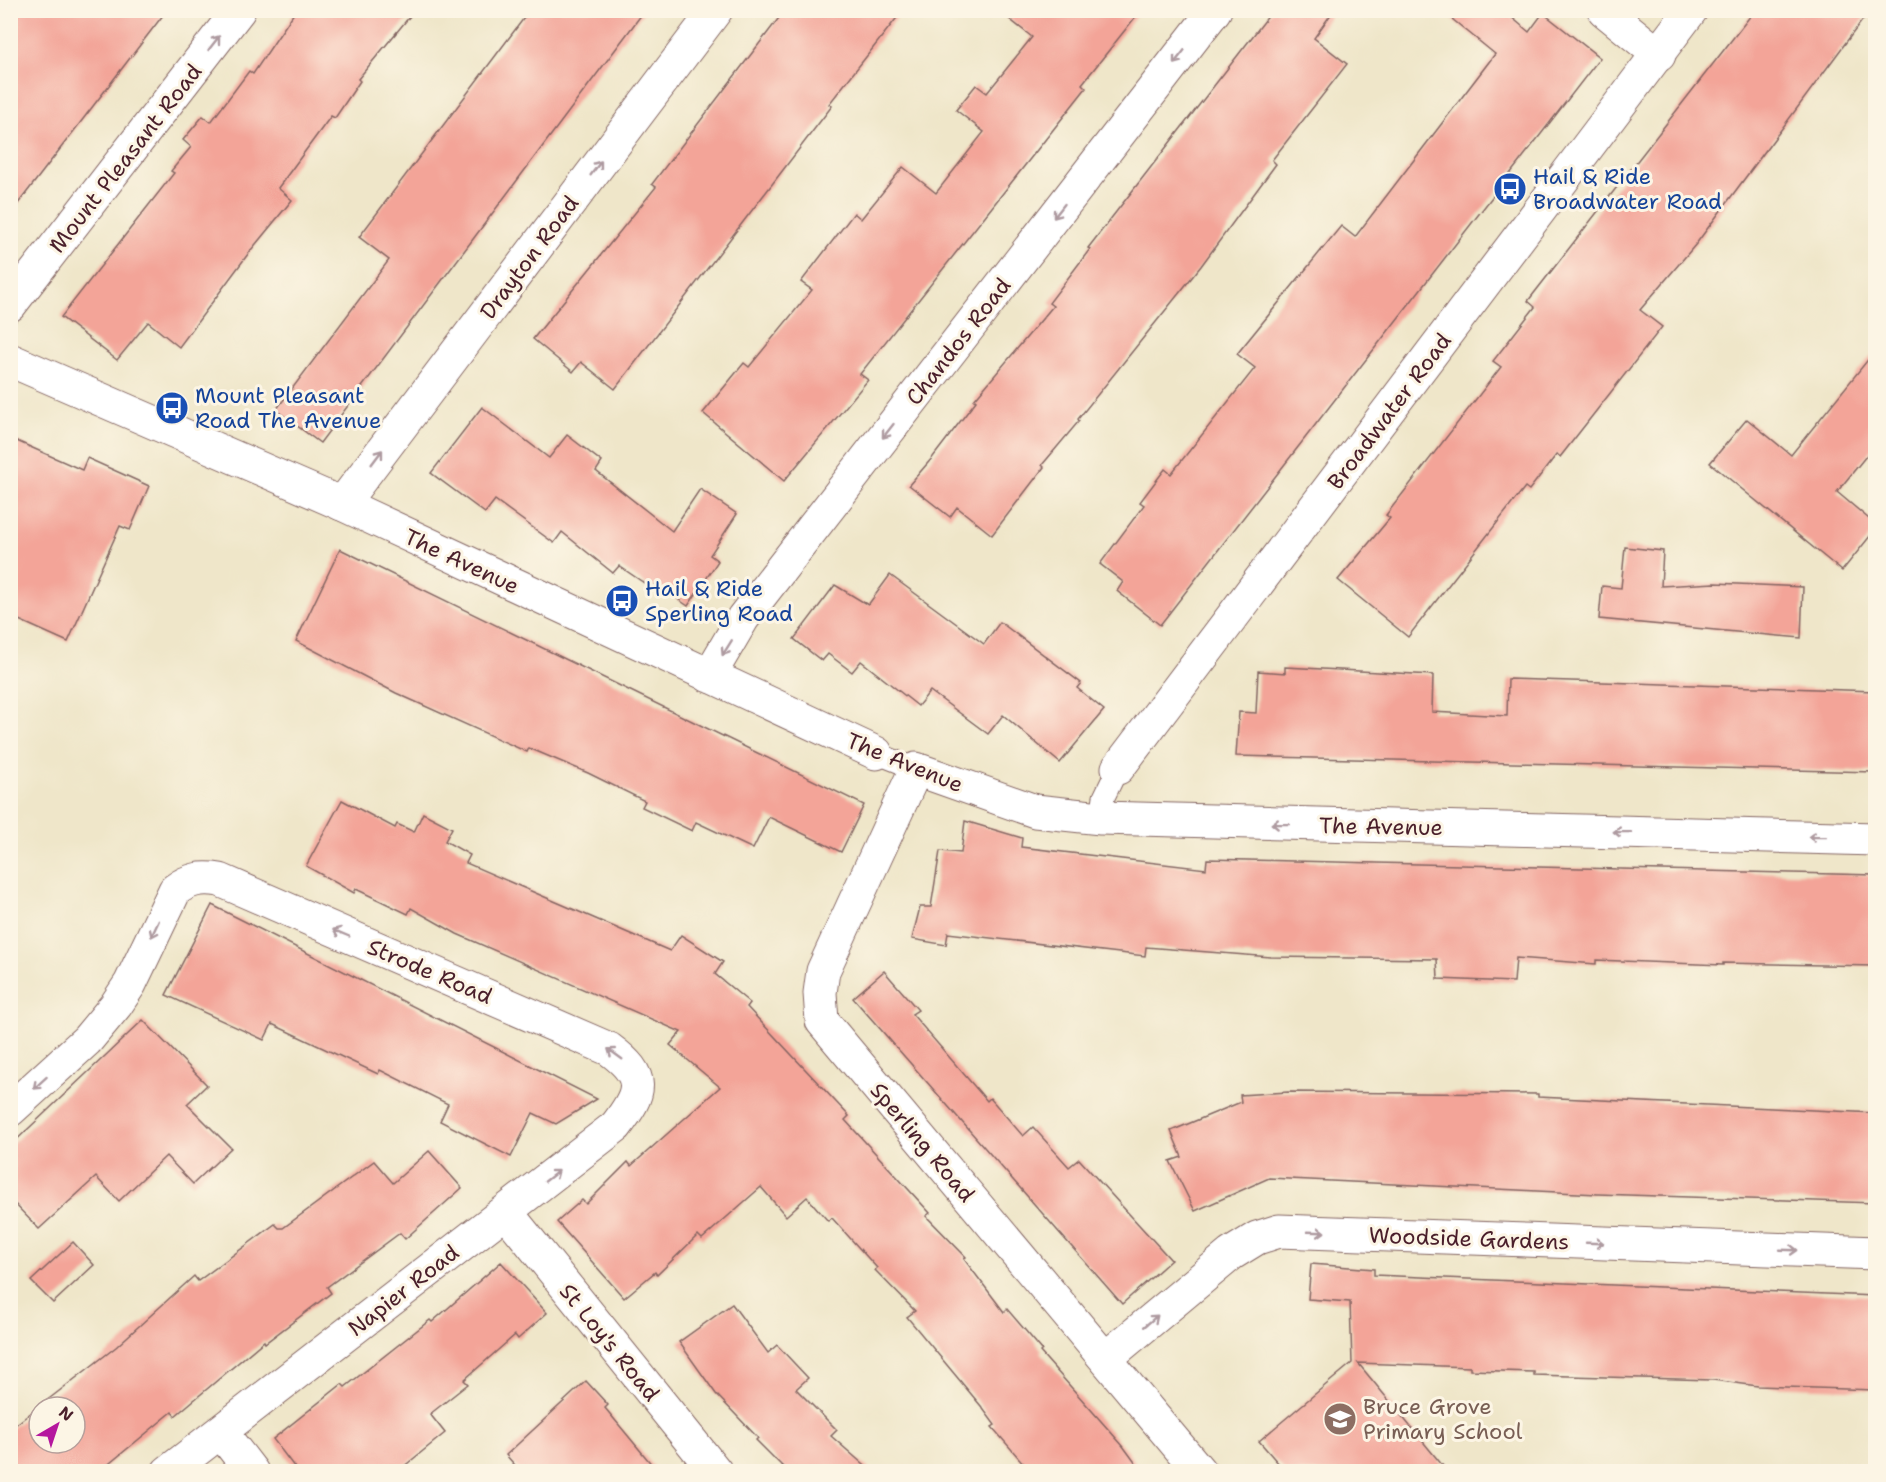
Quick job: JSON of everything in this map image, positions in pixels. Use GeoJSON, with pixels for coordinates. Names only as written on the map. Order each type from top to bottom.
{"type":"FeatureCollection","features":[{"type":"Feature","properties":{"kind":"street","name":"Mount Pleasant Road"},"geometry":{"type":"LineString","coordinates":[[10,305],[239,10]]}},
{"type":"Feature","properties":{"kind":"street","name":"Drayton Road"},"geometry":{"type":"LineString","coordinates":[[342,504],[716,10]]}},
{"type":"Feature","properties":{"kind":"street","name":"Chandos Road"},"geometry":{"type":"LineString","coordinates":[[709,676],[743,618],[1215,10]]}},
{"type":"Feature","properties":{"kind":"street"},"geometry":{"type":"LineString","coordinates":[[1604,10],[1659,55]]}},
{"type":"Feature","properties":{"kind":"street","name":"Broadwater Road"},"geometry":{"type":"LineString","coordinates":[[1118,768],[1691,10]]}},
{"type":"Feature","properties":{"kind":"street","name":"The Avenue"},"geometry":{"type":"LineString","coordinates":[[10,360],[342,504],[876,753]]}},
{"type":"Feature","properties":{"kind":"street","name":"The Avenue"},"geometry":{"type":"LineString","coordinates":[[916,769],[1035,811],[1101,818],[1875,839]]}},
{"type":"Feature","properties":{"kind":"street","name":"Sperling Road"},"geometry":{"type":"LineString","coordinates":[[916,769],[823,971],[820,993],[822,1021],[1200,1472]]}},
{"type":"Feature","properties":{"kind":"street","name":"Strode Road"},"geometry":{"type":"LineString","coordinates":[[10,1110],[87,1041],[116,1005],[129,984],[175,890],[187,882],[203,877],[220,880],[609,1049],[623,1059],[635,1074],[637,1088],[633,1104]]}},
{"type":"Feature","properties":{"kind":"street","name":"Napier Road"},"geometry":{"type":"LineString","coordinates":[[168,1472],[616,1126],[633,1104]]}},
{"type":"Feature","properties":{"kind":"street","name":"St Loy's Road"},"geometry":{"type":"LineString","coordinates":[[506,1212],[716,1472]]}},
{"type":"Feature","properties":{"kind":"street","name":"Woodside Gardens"},"geometry":{"type":"LineString","coordinates":[[1106,1358],[1231,1254],[1257,1238],[1279,1231],[1875,1253]]}},
{"type":"Feature","properties":{"kind":"street"},"geometry":{"type":"LineString","coordinates":[[221,1432],[252,1472]]}},
{"type":"Feature","properties":{"kind":"lane","name":"The Avenue"},"geometry":{"type":"LineString","coordinates":[[876,753],[916,769]]}},
{"type":"Feature","properties":{"kind":"lane","name":"Broadwater Road"},"geometry":{"type":"LineString","coordinates":[[1101,818],[1104,797],[1118,768]]}},
{"type":"Feature","properties":{"kind":"building"},"geometry":{"type":"Polygon","coordinates":[[[10,10],[167,10],[10,214],[10,10]]]}},
{"type":"Feature","properties":{"kind":"building"},"geometry":{"type":"Polygon","coordinates":[[[296,10],[415,10],[358,79],[360,81],[335,118],[331,116],[278,188],[292,200],[251,250],[179,347],[148,322],[117,360],[61,317],[174,173],[171,171],[191,147],[183,140],[203,116],[211,122],[249,71],[253,74],[296,10]]]}},
{"type":"Feature","properties":{"kind":"building"},"geometry":{"type":"Polygon","coordinates":[[[530,10],[645,10],[320,443],[276,410],[389,260],[359,237],[530,10]]]}},
{"type":"Feature","properties":{"kind":"building"},"geometry":{"type":"Polygon","coordinates":[[[785,10],[903,10],[829,104],[832,106],[615,389],[581,362],[573,372],[533,339],[656,187],[652,184],[785,10]]]}},
{"type":"Feature","properties":{"kind":"building"},"geometry":{"type":"Polygon","coordinates":[[[998,10],[1141,10],[1082,84],[1086,88],[860,374],[868,380],[784,481],[703,413],[744,363],[749,367],[812,290],[801,282],[854,213],[861,219],[903,167],[936,193],[984,132],[956,110],[976,85],[987,93],[1032,37],[998,10]]]}},
{"type":"Feature","properties":{"kind":"building"},"geometry":{"type":"Polygon","coordinates":[[[1273,10],[1334,10],[1314,38],[1347,64],[1272,160],[1276,164],[1201,266],[1042,465],[1044,467],[992,535],[957,507],[950,517],[909,485],[976,401],[974,400],[1053,306],[1049,303],[1090,249],[1088,248],[1273,10]]]}},
{"type":"Feature","properties":{"kind":"building"},"geometry":{"type":"Polygon","coordinates":[[[1441,10],[1503,10],[1529,32],[1543,13],[1600,58],[1160,625],[1117,591],[1123,582],[1100,564],[1144,505],[1140,502],[1165,469],[1171,474],[1255,368],[1237,354],[1341,226],[1355,237],[1495,54],[1441,10]]]}},
{"type":"Feature","properties":{"kind":"building"},"geometry":{"type":"Polygon","coordinates":[[[1755,10],[1870,10],[1696,244],[1640,310],[1662,327],[1560,457],[1557,454],[1529,490],[1525,487],[1408,637],[1338,580],[1390,518],[1386,515],[1501,367],[1493,361],[1535,307],[1528,301],[1755,10]]]}},
{"type":"Feature","properties":{"kind":"building"},"geometry":{"type":"Polygon","coordinates":[[[1875,351],[1875,445],[1837,492],[1875,524],[1875,530],[1842,571],[1710,463],[1747,419],[1791,455],[1875,351]]]}},
{"type":"Feature","properties":{"kind":"building"},"geometry":{"type":"Polygon","coordinates":[[[482,407],[549,458],[567,435],[602,462],[596,471],[672,531],[700,489],[737,514],[710,555],[718,561],[688,606],[656,584],[653,589],[619,566],[613,573],[562,532],[554,543],[495,500],[485,513],[431,473],[482,407]]]}},
{"type":"Feature","properties":{"kind":"building"},"geometry":{"type":"Polygon","coordinates":[[[10,438],[82,470],[87,458],[149,486],[130,530],[120,526],[68,642],[10,616],[10,438]]]}},
{"type":"Feature","properties":{"kind":"building"},"geometry":{"type":"Polygon","coordinates":[[[1625,547],[1663,551],[1661,586],[1715,583],[1803,587],[1801,638],[1599,619],[1602,586],[1621,588],[1625,547]]]}},
{"type":"Feature","properties":{"kind":"building"},"geometry":{"type":"Polygon","coordinates":[[[340,549],[864,805],[841,852],[769,817],[753,849],[696,822],[692,831],[642,807],[645,801],[588,773],[529,748],[527,752],[396,693],[296,641],[340,549]]]}},
{"type":"Feature","properties":{"kind":"building"},"geometry":{"type":"Polygon","coordinates":[[[890,575],[984,644],[1000,622],[1081,683],[1077,688],[1104,710],[1060,763],[1003,715],[988,734],[930,691],[918,706],[861,661],[852,672],[828,654],[822,661],[794,639],[835,585],[868,605],[890,575]]]}},
{"type":"Feature","properties":{"kind":"building"},"geometry":{"type":"Polygon","coordinates":[[[1285,667],[1433,675],[1432,712],[1507,716],[1508,679],[1875,691],[1875,772],[1236,756],[1239,712],[1256,713],[1258,671],[1285,673],[1285,667]]]}},
{"type":"Feature","properties":{"kind":"building"},"geometry":{"type":"Polygon","coordinates":[[[342,800],[395,828],[397,824],[414,832],[423,813],[452,828],[445,841],[470,855],[466,863],[670,951],[681,935],[723,962],[715,974],[750,1003],[747,1007],[849,1116],[845,1120],[930,1213],[926,1216],[966,1257],[964,1259],[1004,1312],[1007,1309],[1042,1350],[1040,1352],[1123,1446],[1142,1472],[1031,1472],[992,1427],[995,1425],[981,1406],[907,1317],[915,1311],[875,1270],[877,1268],[832,1218],[828,1221],[807,1197],[786,1216],[761,1187],[702,1239],[698,1235],[657,1275],[655,1272],[624,1298],[557,1222],[582,1200],[586,1204],[628,1162],[631,1166],[720,1087],[670,1045],[681,1032],[457,934],[411,908],[408,914],[356,889],[354,893],[306,866],[342,800]]]}},
{"type":"Feature","properties":{"kind":"building"},"geometry":{"type":"Polygon","coordinates":[[[965,821],[1022,838],[1021,847],[1206,869],[1207,859],[1875,875],[1875,966],[1723,963],[1723,965],[1596,960],[1596,964],[1516,958],[1514,982],[1438,979],[1437,959],[1271,957],[1146,947],[1145,956],[948,933],[946,945],[912,939],[920,907],[931,907],[940,851],[961,853],[965,821]]]}},
{"type":"Feature","properties":{"kind":"building"},"geometry":{"type":"Polygon","coordinates":[[[212,905],[597,1099],[556,1124],[533,1113],[511,1157],[440,1121],[448,1104],[380,1070],[378,1074],[272,1024],[264,1040],[166,995],[212,905]]]}},
{"type":"Feature","properties":{"kind":"building"},"geometry":{"type":"Polygon","coordinates":[[[884,971],[918,1010],[912,1014],[987,1101],[990,1098],[1023,1136],[1033,1127],[1069,1167],[1079,1159],[1171,1260],[1122,1304],[853,998],[884,971]]]}},
{"type":"Feature","properties":{"kind":"building"},"geometry":{"type":"Polygon","coordinates":[[[143,1020],[207,1085],[187,1104],[231,1148],[193,1184],[166,1156],[119,1201],[96,1177],[39,1229],[10,1199],[10,1146],[143,1020]]]}},
{"type":"Feature","properties":{"kind":"building"},"geometry":{"type":"Polygon","coordinates":[[[1289,1092],[1538,1094],[1538,1097],[1875,1113],[1875,1203],[1598,1194],[1269,1178],[1195,1211],[1170,1161],[1182,1157],[1171,1131],[1241,1102],[1240,1095],[1289,1092]]]}},
{"type":"Feature","properties":{"kind":"building"},"geometry":{"type":"Polygon","coordinates":[[[429,1151],[462,1188],[405,1239],[400,1233],[327,1287],[331,1293],[265,1343],[264,1341],[175,1416],[172,1412],[99,1472],[10,1472],[10,1429],[27,1416],[27,1455],[87,1455],[87,1395],[54,1395],[116,1347],[194,1276],[198,1281],[275,1224],[283,1228],[374,1161],[393,1183],[429,1151]]]}},
{"type":"Feature","properties":{"kind":"building"},"geometry":{"type":"Polygon","coordinates":[[[73,1242],[94,1265],[53,1303],[31,1281],[73,1242]]]}},
{"type":"Feature","properties":{"kind":"building"},"geometry":{"type":"Polygon","coordinates":[[[501,1262],[547,1313],[518,1339],[515,1335],[464,1380],[468,1384],[430,1414],[445,1433],[397,1472],[298,1472],[273,1439],[342,1384],[345,1387],[430,1320],[432,1322],[501,1262]]]}},
{"type":"Feature","properties":{"kind":"building"},"geometry":{"type":"Polygon","coordinates":[[[1311,1264],[1374,1269],[1374,1275],[1875,1296],[1875,1390],[1758,1386],[1713,1380],[1534,1375],[1534,1372],[1470,1370],[1470,1367],[1358,1363],[1448,1472],[1286,1472],[1259,1441],[1352,1363],[1350,1302],[1308,1299],[1311,1264]]]}},
{"type":"Feature","properties":{"kind":"building"},"geometry":{"type":"Polygon","coordinates":[[[732,1304],[768,1353],[777,1345],[808,1378],[796,1389],[837,1430],[831,1436],[872,1472],[788,1472],[756,1440],[758,1438],[716,1394],[679,1342],[732,1304]]]}},
{"type":"Feature","properties":{"kind":"building"},"geometry":{"type":"Polygon","coordinates":[[[586,1381],[608,1405],[605,1408],[658,1472],[521,1472],[506,1455],[586,1381]]]}},
{"type":"Feature","properties":{"kind":"place","name":"Hail & Ride Broadwater Road"},"geometry":{"type":"Point","coordinates":[1510,189]}},
{"type":"Feature","properties":{"kind":"place","name":"Mount Pleasant Road The Avenue"},"geometry":{"type":"Point","coordinates":[172,408]}},
{"type":"Feature","properties":{"kind":"place","name":"Hail & Ride Sperling Road"},"geometry":{"type":"Point","coordinates":[622,601]}},
{"type":"Feature","properties":{"kind":"place","name":"Bruce Grove Primary School"},"geometry":{"type":"Point","coordinates":[1340,1419]}}]}
